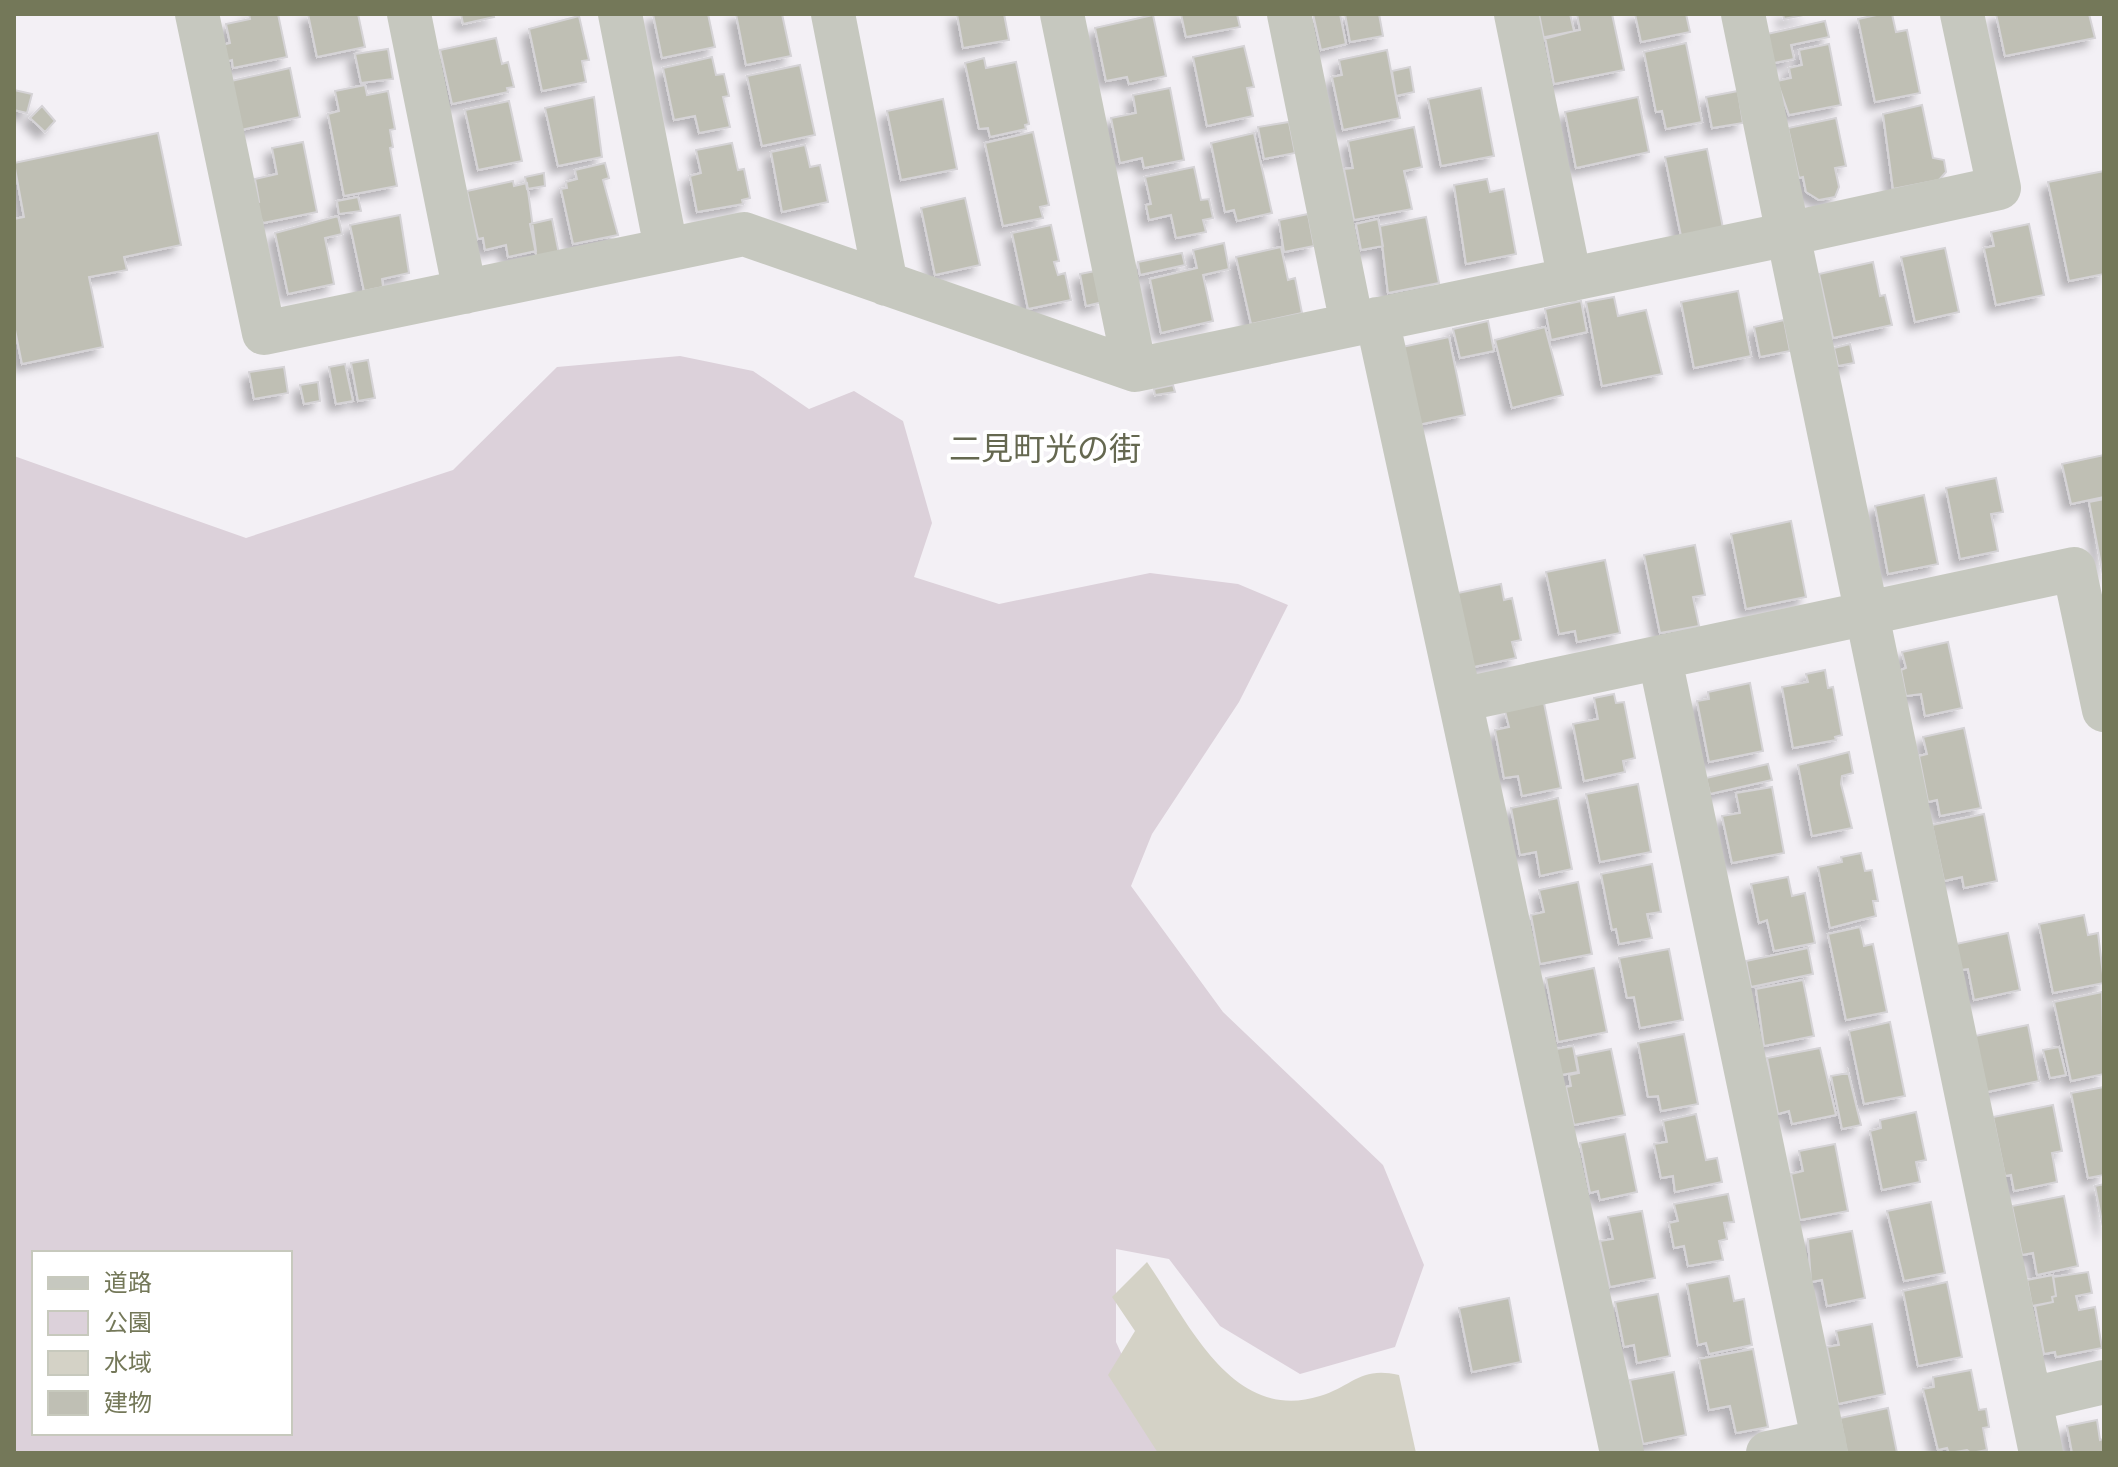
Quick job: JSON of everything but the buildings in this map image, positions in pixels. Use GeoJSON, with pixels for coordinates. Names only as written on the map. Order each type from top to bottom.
{"type":"FeatureCollection","features":[{"type":"Feature","properties":{"kind":"street"},"geometry":{"type":"LineString","coordinates":[[197,14],[264,333],[744,234],[1135,370],[1999,188],[1962,14]]}},
{"type":"Feature","properties":{"kind":"street"},"geometry":{"type":"LineString","coordinates":[[409,14],[465,292]]}},
{"type":"Feature","properties":{"kind":"street"},"geometry":{"type":"LineString","coordinates":[[620,14],[666,248]]}},
{"type":"Feature","properties":{"kind":"street"},"geometry":{"type":"LineString","coordinates":[[833,14],[886,284]]}},
{"type":"Feature","properties":{"kind":"street"},"geometry":{"type":"LineString","coordinates":[[1062,14],[1135,370]]}},
{"type":"Feature","properties":{"kind":"street"},"geometry":{"type":"LineString","coordinates":[[1289,14],[1460,700],[1622,1453]]}},
{"type":"Feature","properties":{"kind":"street"},"geometry":{"type":"LineString","coordinates":[[1516,14],[1570,280]]}},
{"type":"Feature","properties":{"kind":"street"},"geometry":{"type":"LineString","coordinates":[[1743,14],[2041,1453]]}},
{"type":"Feature","properties":{"kind":"street"},"geometry":{"type":"LineString","coordinates":[[1460,700],[2074,569],[2104,710]]}},
{"type":"Feature","properties":{"kind":"street"},"geometry":{"type":"LineString","coordinates":[[1660,659],[1825,1447],[1768,1453]]}},
{"type":"Feature","properties":{"kind":"street"},"geometry":{"type":"LineString","coordinates":[[2031,1399],[2104,1382]]}},
{"type":"Feature","properties":{"kind":"green space"},"geometry":{"type":"Polygon","coordinates":[[[680,356],[753,371],[809,409],[854,391],[903,421],[932,523],[914,577],[999,604],[1150,573],[1238,584],[1288,605],[1239,702],[1152,834],[1131,886],[1223,1012],[1383,1165],[1424,1265],[1395,1347],[1300,1374],[1220,1326],[1169,1259],[1116,1249],[1116,1342],[1167,1453],[14,1453],[14,456],[246,538],[453,470],[557,367],[680,356]]]}},
{"type":"Feature","properties":{"kind":"water"},"geometry":{"type":"Polygon","coordinates":[[[1147,1262],[1216,1362],[1237,1381],[1262,1395],[1289,1401],[1320,1396],[1366,1375],[1399,1375],[1416,1453],[1158,1453],[1108,1375],[1135,1331],[1112,1297],[1147,1262]]]}},
{"type":"Feature","properties":{"kind":"district","name":"二見町光の街"},"geometry":{"type":"Point","coordinates":[1045,447]}}]}
